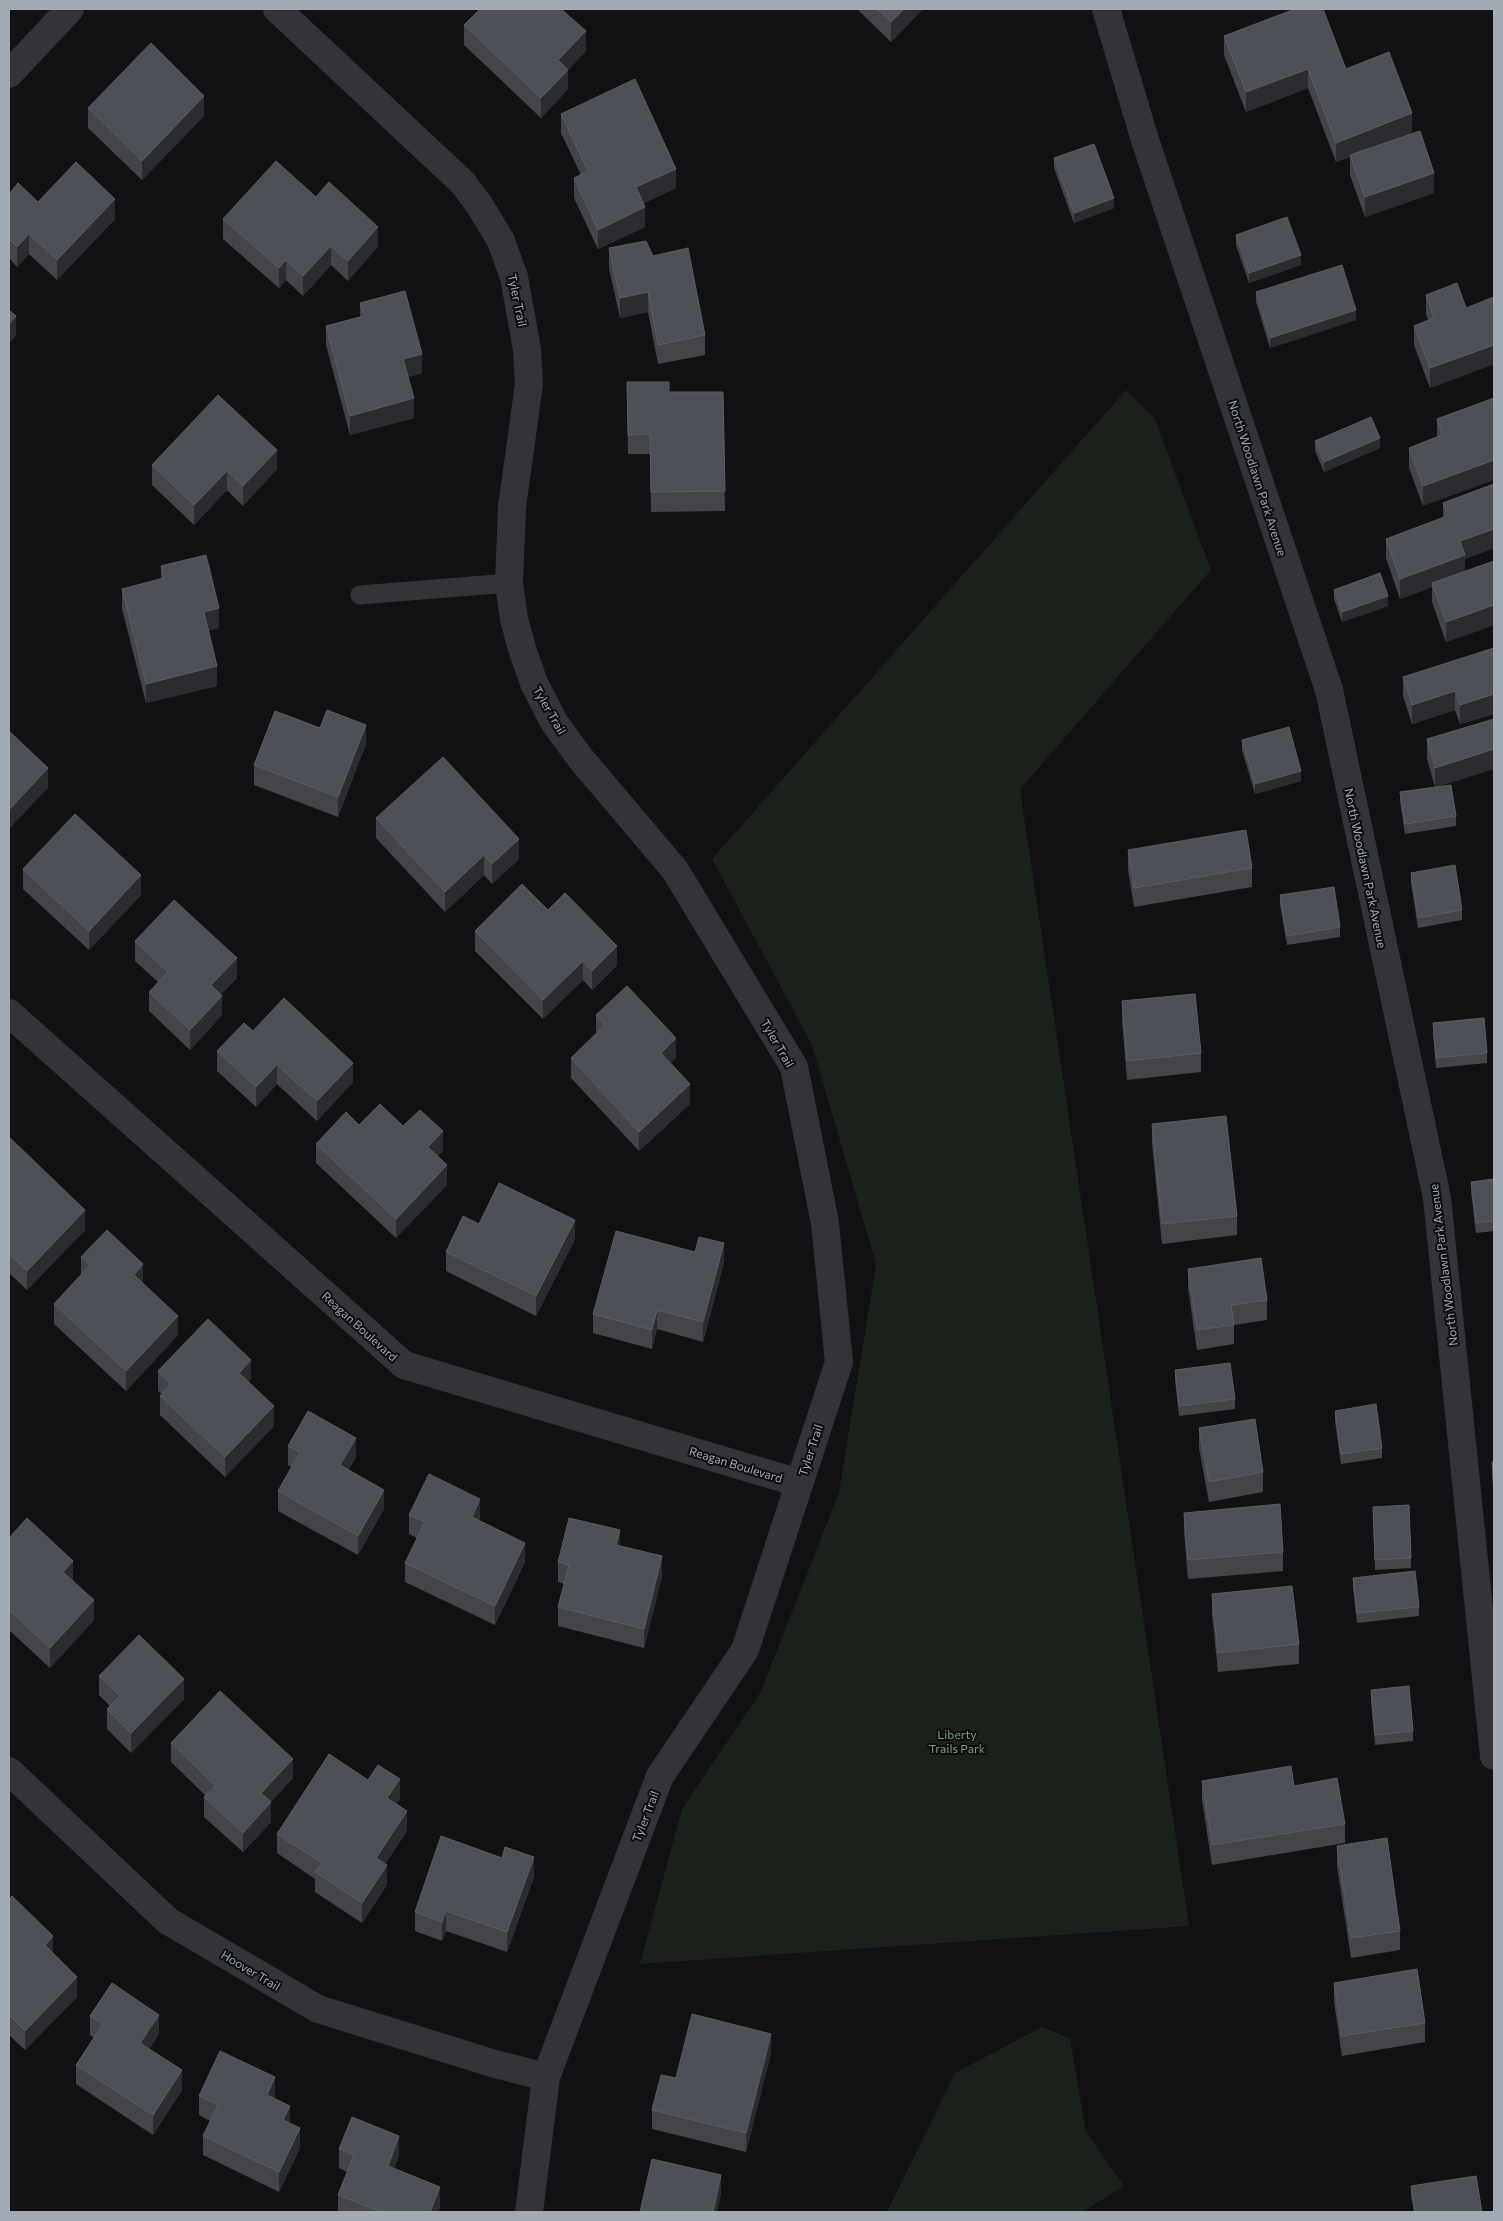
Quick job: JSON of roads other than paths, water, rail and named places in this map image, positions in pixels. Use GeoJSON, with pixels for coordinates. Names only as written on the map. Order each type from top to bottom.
{"type":"FeatureCollection","features":[{"type":"Feature","properties":{"kind":"street"},"geometry":{"type":"LineString","coordinates":[[9,74],[70,9]]}},
{"type":"Feature","properties":{"kind":"street","name":"Tyler Trail"},"geometry":{"type":"LineString","coordinates":[[277,9],[463,183],[480,206],[500,241],[514,277],[527,349],[529,384],[512,507],[509,583],[514,619],[523,652],[534,683],[554,722],[581,759],[674,870],[794,1067],[824,1223],[839,1362],[745,1650],[660,1776],[546,2077],[529,2212]]}},
{"type":"Feature","properties":{"kind":"street","name":"North Woodlawn Park Avenue"},"geometry":{"type":"LineString","coordinates":[[1106,9],[1145,140],[1329,690],[1437,1198],[1494,1756]]}},
{"type":"Feature","properties":{"kind":"street","name":"Reagan Boulevard"},"geometry":{"type":"LineString","coordinates":[[9,1013],[404,1365],[799,1483]]}},
{"type":"Feature","properties":{"kind":"street","name":"Hoover Trail"},"geometry":{"type":"LineString","coordinates":[[9,1772],[168,1921],[318,2010],[495,2064],[546,2077]]}},
{"type":"Feature","properties":{"kind":"lane"},"geometry":{"type":"LineString","coordinates":[[360,594],[509,583]]}},
{"type":"Feature","properties":{"kind":"park label","name":"Liberty Trails Park"},"geometry":{"type":"Point","coordinates":[957,1741]}}]}
